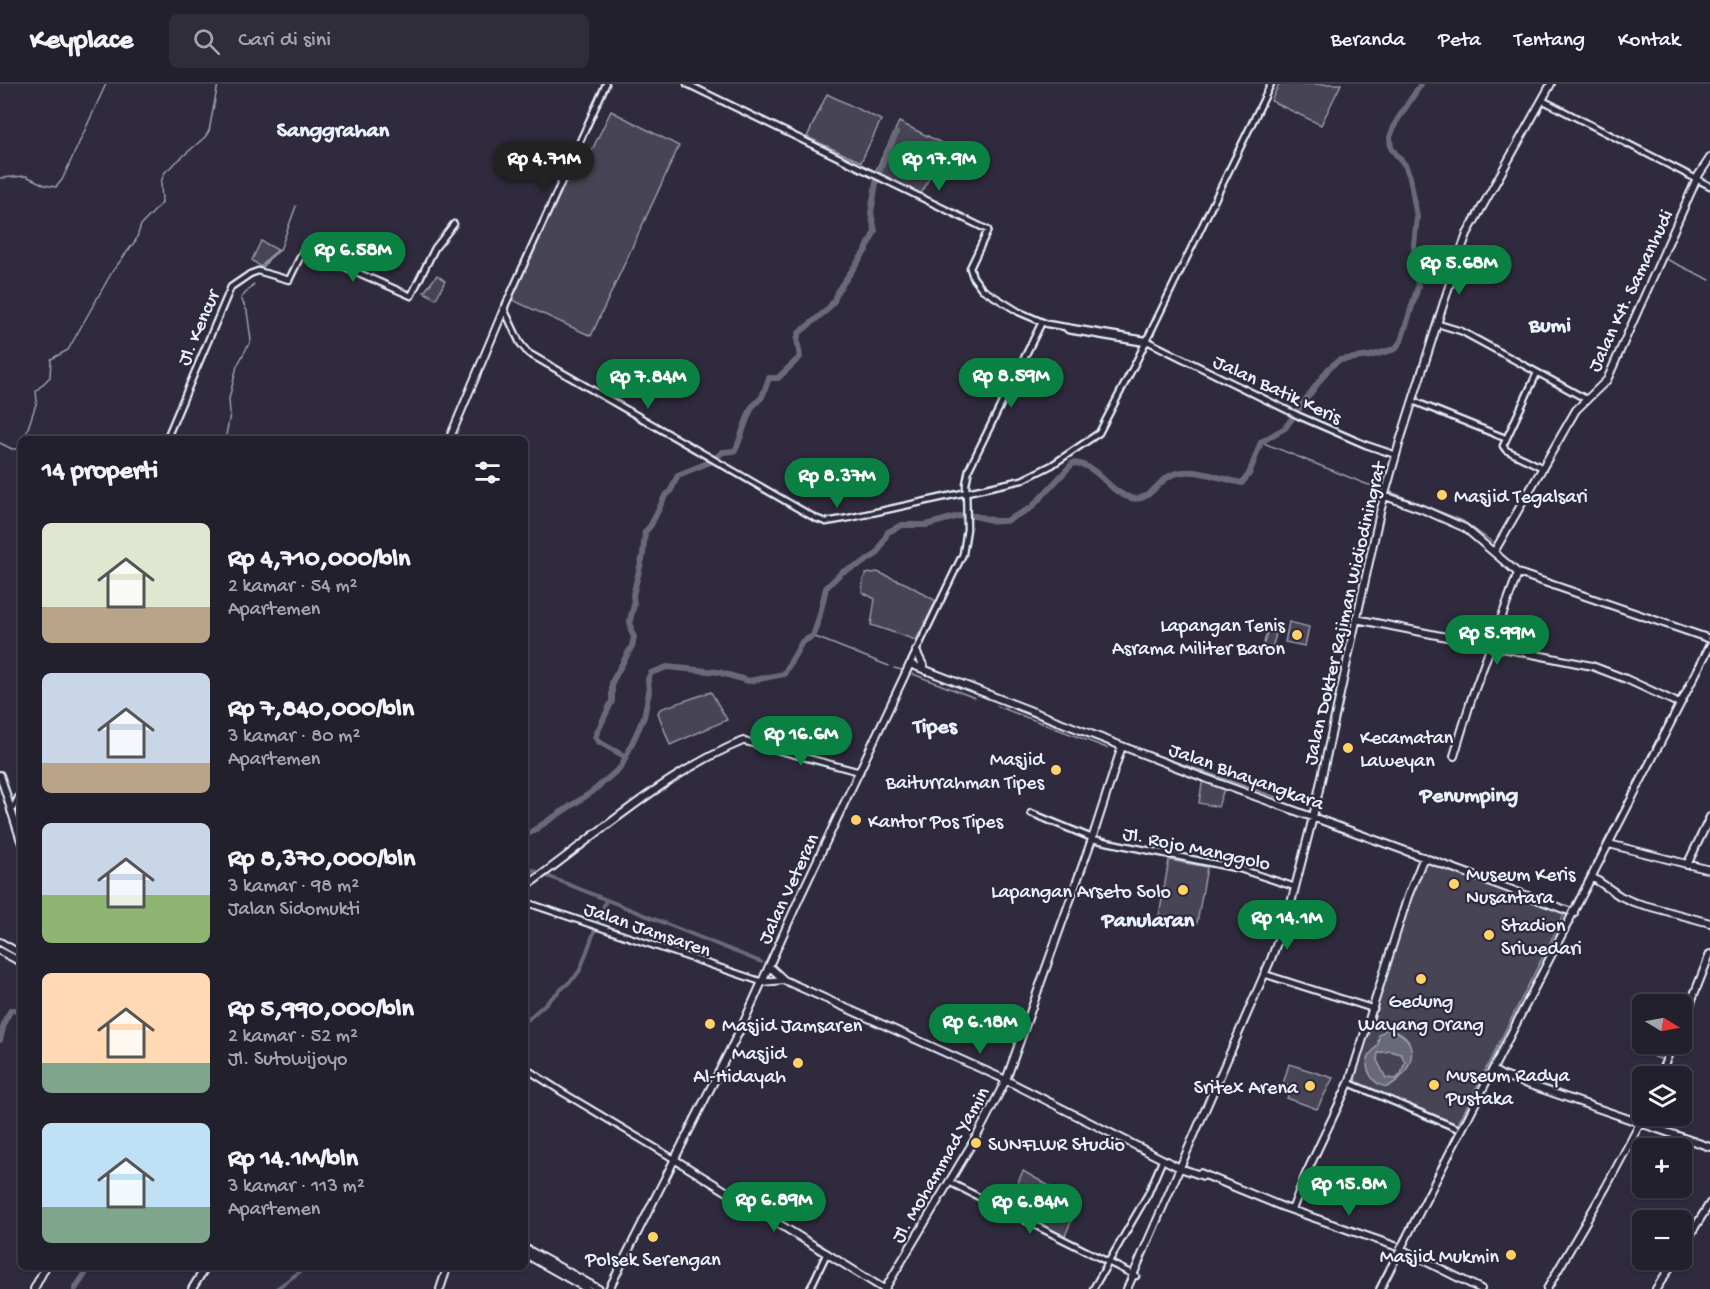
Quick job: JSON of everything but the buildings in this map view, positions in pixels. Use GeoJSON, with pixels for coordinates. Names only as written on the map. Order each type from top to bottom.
{"type":"FeatureCollection","features":[{"type":"Feature","properties":{"kind":"main road","name":"Jalan Dokter Rajiman Widiodiningrat"},"geometry":{"type":"LineString","coordinates":[[1127,1289],[1278,942],[1313,817],[1384,496],[1467,234],[1551,84]]}},
{"type":"Feature","properties":{"kind":"main road","name":"Jalan KH. Samanhudi"},"geometry":{"type":"LineString","coordinates":[[1494,552],[1540,466],[1583,398],[1607,380],[1697,180],[1710,158]]}},
{"type":"Feature","properties":{"kind":"main road"},"geometry":{"type":"LineString","coordinates":[[451,436],[504,309]]}},
{"type":"Feature","properties":{"kind":"main road"},"geometry":{"type":"LineString","coordinates":[[1384,496],[1457,524],[1472,533],[1518,573],[1710,639]]}},
{"type":"Feature","properties":{"kind":"main road"},"geometry":{"type":"LineString","coordinates":[[1454,756],[1472,697],[1518,573]]}},
{"type":"Feature","properties":{"kind":"main road"},"geometry":{"type":"LineString","coordinates":[[1356,619],[1492,645],[1600,669],[1680,704]]}},
{"type":"Feature","properties":{"kind":"main road"},"geometry":{"type":"LineString","coordinates":[[1380,1289],[1710,646]]}},
{"type":"Feature","properties":{"kind":"main road"},"geometry":{"type":"LineString","coordinates":[[916,651],[926,671]]}},
{"type":"Feature","properties":{"kind":"main road","name":"Jalan Bhayangkara"},"geometry":{"type":"LineString","coordinates":[[910,664],[1202,777],[1574,913]]}},
{"type":"Feature","properties":{"kind":"main road","name":"Jalan Veteran"},"geometry":{"type":"LineString","coordinates":[[609,1289],[742,1024],[910,664]]}},
{"type":"Feature","properties":{"kind":"main road"},"geometry":{"type":"LineString","coordinates":[[528,885],[642,799],[709,757],[743,741]]}},
{"type":"Feature","properties":{"kind":"main road","name":"Jl. Mohammad Yamin"},"geometry":{"type":"LineString","coordinates":[[885,1289],[950,1182],[1006,1080],[1092,838],[1122,746]]}},
{"type":"Feature","properties":{"kind":"main road"},"geometry":{"type":"LineString","coordinates":[[0,775],[18,832]]}},
{"type":"Feature","properties":{"kind":"main road"},"geometry":{"type":"LineString","coordinates":[[1687,864],[1710,817]]}},
{"type":"Feature","properties":{"kind":"main road"},"geometry":{"type":"LineString","coordinates":[[1608,844],[1710,870]]}},
{"type":"Feature","properties":{"kind":"main road"},"geometry":{"type":"LineString","coordinates":[[1291,1208],[1349,1083],[1408,896],[1424,857]]}},
{"type":"Feature","properties":{"kind":"main road"},"geometry":{"type":"LineString","coordinates":[[1592,877],[1633,902],[1710,924]]}},
{"type":"Feature","properties":{"kind":"main road"},"geometry":{"type":"LineString","coordinates":[[0,942],[18,952]]}},
{"type":"Feature","properties":{"kind":"main road"},"geometry":{"type":"LineString","coordinates":[[0,951],[18,960]]}},
{"type":"Feature","properties":{"kind":"main road"},"geometry":{"type":"LineString","coordinates":[[1692,1000],[1710,954]]}},
{"type":"Feature","properties":{"kind":"main road"},"geometry":{"type":"LineString","coordinates":[[769,966],[784,980],[1006,1080],[1163,1159],[1388,1244],[1481,1289]]}},
{"type":"Feature","properties":{"kind":"main road"},"geometry":{"type":"LineString","coordinates":[[762,982],[784,980]]}},
{"type":"Feature","properties":{"kind":"main road"},"geometry":{"type":"LineString","coordinates":[[1493,1070],[1501,1075],[1632,1116]]}},
{"type":"Feature","properties":{"kind":"main road"},"geometry":{"type":"LineString","coordinates":[[1547,1289],[1638,1126]]}},
{"type":"Feature","properties":{"kind":"main road"},"geometry":{"type":"LineString","coordinates":[[1659,1126],[1710,1147]]}},
{"type":"Feature","properties":{"kind":"main road"},"geometry":{"type":"LineString","coordinates":[[674,1159],[885,1289]]}},
{"type":"Feature","properties":{"kind":"main road"},"geometry":{"type":"LineString","coordinates":[[1692,1234],[1707,1212],[1710,1203]]}},
{"type":"Feature","properties":{"kind":"main road"},"geometry":{"type":"LineString","coordinates":[[528,1250],[599,1289]]}},
{"type":"Feature","properties":{"kind":"main road"},"geometry":{"type":"LineString","coordinates":[[528,1256],[587,1289]]}},
{"type":"Feature","properties":{"kind":"main road"},"geometry":{"type":"LineString","coordinates":[[34,1289],[44,1270]]}},
{"type":"Feature","properties":{"kind":"main road"},"geometry":{"type":"LineString","coordinates":[[192,1289],[204,1270]]}},
{"type":"Feature","properties":{"kind":"main road"},"geometry":{"type":"LineString","coordinates":[[440,1289],[446,1270]]}},
{"type":"Feature","properties":{"kind":"main road"},"geometry":{"type":"LineString","coordinates":[[1656,1289],[1668,1270]]}},
{"type":"Feature","properties":{"kind":"street"},"geometry":{"type":"LineString","coordinates":[[606,84],[504,309],[519,343],[526,351],[709,459],[823,522],[966,494],[1030,478],[1096,435],[1102,429],[1146,342],[1271,84]]}},
{"type":"Feature","properties":{"kind":"street"},"geometry":{"type":"LineString","coordinates":[[687,84],[988,230],[970,268],[974,280],[986,291],[1019,312],[1042,322],[1146,342]]}},
{"type":"Feature","properties":{"kind":"street"},"geometry":{"type":"LineString","coordinates":[[1542,100],[1710,186]]}},
{"type":"Feature","properties":{"kind":"street","name":"Jl. Kencur"},"geometry":{"type":"LineString","coordinates":[[168,436],[231,287],[250,274],[259,271],[289,280],[304,249],[411,296],[435,248],[454,224]]}},
{"type":"Feature","properties":{"kind":"street","name":"Jalan Veteran"},"geometry":{"type":"LineString","coordinates":[[910,664],[961,560],[967,525],[966,494],[969,470],[1042,322]]}},
{"type":"Feature","properties":{"kind":"street"},"geometry":{"type":"LineString","coordinates":[[1437,324],[1461,332],[1583,398]]}},
{"type":"Feature","properties":{"kind":"street"},"geometry":{"type":"LineString","coordinates":[[1114,336],[1132,342],[1146,342]]}},
{"type":"Feature","properties":{"kind":"street"},"geometry":{"type":"LineString","coordinates":[[1132,342],[1139,355]]}},
{"type":"Feature","properties":{"kind":"street","name":"Jalan Batik Keris"},"geometry":{"type":"LineString","coordinates":[[1146,342],[1299,416],[1366,445],[1396,455]]}},
{"type":"Feature","properties":{"kind":"street"},"geometry":{"type":"LineString","coordinates":[[1537,373],[1503,444],[1505,449],[1540,466]]}},
{"type":"Feature","properties":{"kind":"street"},"geometry":{"type":"LineString","coordinates":[[1413,401],[1505,438]]}},
{"type":"Feature","properties":{"kind":"street"},"geometry":{"type":"LineString","coordinates":[[743,741],[860,772]]}},
{"type":"Feature","properties":{"kind":"street"},"geometry":{"type":"LineString","coordinates":[[11,812],[18,798]]}},
{"type":"Feature","properties":{"kind":"street","name":"Jl. Rojo Manggolo"},"geometry":{"type":"LineString","coordinates":[[1031,813],[1092,838],[1247,871],[1295,887]]}},
{"type":"Feature","properties":{"kind":"street","name":"Jalan Jamsaren"},"geometry":{"type":"LineString","coordinates":[[528,903],[762,982]]}},
{"type":"Feature","properties":{"kind":"street"},"geometry":{"type":"LineString","coordinates":[[1264,974],[1374,1009]]}},
{"type":"Feature","properties":{"kind":"street"},"geometry":{"type":"LineString","coordinates":[[528,1070],[674,1159]]}},
{"type":"Feature","properties":{"kind":"street"},"geometry":{"type":"LineString","coordinates":[[1349,1083],[1461,1130]]}},
{"type":"Feature","properties":{"kind":"street"},"geometry":{"type":"LineString","coordinates":[[1093,1289],[1148,1194],[1163,1159]]}},
{"type":"Feature","properties":{"kind":"street"},"geometry":{"type":"LineString","coordinates":[[950,1182],[1135,1275]]}},
{"type":"Feature","properties":{"kind":"street"},"geometry":{"type":"LineString","coordinates":[[810,1289],[827,1253]]}},
{"type":"Feature","properties":{"kind":"shaded area"},"geometry":{"type":"Polygon","coordinates":[[[1279,84],[1341,84],[1321,125],[1271,101],[1279,84]]]}},
{"type":"Feature","properties":{"kind":"shaded area"},"geometry":{"type":"Polygon","coordinates":[[[827,94],[881,120],[861,162],[807,137],[827,94]]]}},
{"type":"Feature","properties":{"kind":"shaded area"},"geometry":{"type":"Polygon","coordinates":[[[611,111],[679,146],[591,336],[510,299],[578,151],[589,156],[611,111]]]}},
{"type":"Feature","properties":{"kind":"shaded area"},"geometry":{"type":"Polygon","coordinates":[[[899,122],[946,145],[921,194],[875,172],[899,122]]]}},
{"type":"Feature","properties":{"kind":"shaded area"},"geometry":{"type":"Polygon","coordinates":[[[261,241],[278,250],[261,267],[252,260],[261,241]]]}},
{"type":"Feature","properties":{"kind":"shaded area"},"geometry":{"type":"Polygon","coordinates":[[[437,275],[445,281],[436,299],[424,292],[437,275]]]}},
{"type":"Feature","properties":{"kind":"shaded area"},"geometry":{"type":"Polygon","coordinates":[[[877,572],[907,584],[936,601],[916,640],[871,625],[875,599],[862,592],[863,580],[866,574],[877,572]]]}},
{"type":"Feature","properties":{"kind":"shaded area","name":"Lapangan Tenis Asrama Militer Baron"},"geometry":{"type":"Polygon","coordinates":[[[1289,622],[1309,627],[1305,646],[1285,642],[1289,622]]]}},
{"type":"Feature","properties":{"kind":"shaded area"},"geometry":{"type":"Polygon","coordinates":[[[1267,632],[1276,634],[1271,652],[1262,650],[1267,632]]]}},
{"type":"Feature","properties":{"kind":"shaded area"},"geometry":{"type":"Polygon","coordinates":[[[711,692],[727,720],[670,745],[658,713],[660,709],[711,692]]]}},
{"type":"Feature","properties":{"kind":"shaded area"},"geometry":{"type":"Polygon","coordinates":[[[1203,778],[1225,786],[1218,807],[1199,803],[1203,778]]]}},
{"type":"Feature","properties":{"kind":"shaded area","name":"Lapangan Arseto Solo"},"geometry":{"type":"Polygon","coordinates":[[[1169,860],[1207,867],[1197,923],[1159,916],[1169,860]]]}},
{"type":"Feature","properties":{"kind":"shaded area"},"geometry":{"type":"Polygon","coordinates":[[[1426,863],[1557,909],[1564,915],[1457,1126],[1357,1084],[1354,1075],[1412,891],[1422,866],[1426,863]]]}},
{"type":"Feature","properties":{"kind":"shaded area"},"geometry":{"type":"Polygon","coordinates":[[[1646,1054],[1669,1054],[1666,1061],[1646,1054]]]}},
{"type":"Feature","properties":{"kind":"shaded area","name":"Sritex Arena"},"geometry":{"type":"Polygon","coordinates":[[[1289,1064],[1333,1078],[1317,1109],[1287,1098],[1292,1087],[1283,1084],[1289,1064]]]}},
{"type":"Feature","properties":{"kind":"shaded area"},"geometry":{"type":"Polygon","coordinates":[[[1023,1171],[1079,1203],[1064,1238],[1006,1207],[1023,1171]]]}},
{"type":"Feature","properties":{"kind":"water"},"geometry":{"type":"Polygon","coordinates":[[[1387,1029],[1399,1033],[1407,1039],[1411,1047],[1409,1064],[1404,1073],[1387,1087],[1377,1083],[1370,1076],[1367,1066],[1369,1056],[1378,1044],[1379,1035],[1387,1029]],[[1390,1051],[1378,1053],[1377,1060],[1386,1078],[1396,1079],[1401,1074],[1405,1062],[1401,1054],[1390,1051]]]}},
{"type":"Feature","properties":{"kind":"waterway"},"geometry":{"type":"LineString","coordinates":[[0,178],[26,176],[45,185],[56,187],[62,180],[106,84]]}},
{"type":"Feature","properties":{"kind":"waterway"},"geometry":{"type":"LineString","coordinates":[[25,436],[37,401],[36,391],[50,377],[51,359],[68,350],[112,272],[136,240],[141,225],[162,203],[161,182],[165,172],[209,131],[218,84]]}},
{"type":"Feature","properties":{"kind":"waterway"},"geometry":{"type":"LineString","coordinates":[[528,834],[592,792],[621,767],[644,717],[649,692],[648,679],[651,673],[667,667],[718,672],[749,681],[784,674],[802,642],[813,636],[826,588],[842,572],[877,554],[888,532],[902,525],[926,525],[959,516],[1006,521],[1031,508],[1073,463],[1090,468],[1115,490],[1138,499],[1149,494],[1168,477],[1183,472],[1200,473],[1242,483],[1249,474],[1261,442],[1285,428],[1329,368],[1339,360],[1370,356],[1395,349],[1401,341],[1418,287],[1414,245],[1417,217],[1410,177],[1405,165],[1391,148],[1390,137],[1396,122],[1421,84]]}},
{"type":"Feature","properties":{"kind":"waterway"},"geometry":{"type":"LineString","coordinates":[[878,174],[896,133]]}},
{"type":"Feature","properties":{"kind":"waterway"},"geometry":{"type":"LineString","coordinates":[[626,757],[599,742],[595,737],[612,701],[612,682],[632,646],[634,637],[630,620],[634,605],[633,595],[643,555],[645,532],[678,475],[710,462],[723,452],[734,451],[752,407],[762,397],[769,378],[778,378],[800,357],[797,339],[799,333],[827,310],[834,301],[837,292],[866,250],[875,231],[871,213],[877,177]]}},
{"type":"Feature","properties":{"kind":"waterway"},"geometry":{"type":"LineString","coordinates":[[262,269],[280,250],[296,206]]}},
{"type":"Feature","properties":{"kind":"waterway"},"geometry":{"type":"LineString","coordinates":[[1653,269],[1658,258]]}},
{"type":"Feature","properties":{"kind":"waterway"},"geometry":{"type":"LineString","coordinates":[[1666,259],[1710,280]]}},
{"type":"Feature","properties":{"kind":"waterway"},"geometry":{"type":"LineString","coordinates":[[226,436],[230,415],[229,399],[237,366],[251,340],[247,311],[241,298],[254,284]]}},
{"type":"Feature","properties":{"kind":"waterway"},"geometry":{"type":"LineString","coordinates":[[1610,366],[1613,358]]}},
{"type":"Feature","properties":{"kind":"waterway"},"geometry":{"type":"LineString","coordinates":[[1576,406],[1583,395]]}},
{"type":"Feature","properties":{"kind":"waterway"},"geometry":{"type":"LineString","coordinates":[[1261,442],[1381,488]]}},
{"type":"Feature","properties":{"kind":"waterway"},"geometry":{"type":"LineString","coordinates":[[0,443],[12,449],[18,449]]}},
{"type":"Feature","properties":{"kind":"waterway"},"geometry":{"type":"LineString","coordinates":[[1391,492],[1463,521],[1495,544],[1510,519]]}},
{"type":"Feature","properties":{"kind":"waterway"},"geometry":{"type":"LineString","coordinates":[[813,636],[889,666]]}},
{"type":"Feature","properties":{"kind":"waterway"},"geometry":{"type":"LineString","coordinates":[[894,668],[902,670]]}},
{"type":"Feature","properties":{"kind":"waterway"},"geometry":{"type":"LineString","coordinates":[[913,674],[975,698]]}},
{"type":"Feature","properties":{"kind":"waterway"},"geometry":{"type":"LineString","coordinates":[[997,706],[1107,748]]}},
{"type":"Feature","properties":{"kind":"waterway"},"geometry":{"type":"LineString","coordinates":[[1117,741],[1282,799]]}},
{"type":"Feature","properties":{"kind":"waterway"},"geometry":{"type":"LineString","coordinates":[[528,868],[761,962]]}},
{"type":"Feature","properties":{"kind":"waterway"},"geometry":{"type":"LineString","coordinates":[[528,1019],[580,970],[606,900]]}},
{"type":"Feature","properties":{"kind":"waterway"},"geometry":{"type":"LineString","coordinates":[[0,1040],[5,1020],[11,1010],[18,1010]]}},
{"type":"Feature","properties":{"kind":"waterway"},"geometry":{"type":"LineString","coordinates":[[75,1289],[88,1270]]}},
{"type":"Feature","properties":{"kind":"waterway"},"geometry":{"type":"LineString","coordinates":[[276,1289],[302,1270]]}},
{"type":"Feature","properties":{"kind":"railway"},"geometry":{"type":"LineString","coordinates":[[1376,1289],[1710,635]]}},
{"type":"Feature","properties":{"kind":"place","name":"Masjid Tegalsari"},"geometry":{"type":"Point","coordinates":[1442,495]}},
{"type":"Feature","properties":{"kind":"place","name":"Lapangan Tenis Asrama Militer Baron"},"geometry":{"type":"Point","coordinates":[1297,635]}},
{"type":"Feature","properties":{"kind":"place","name":"Kecamatan Laweyan"},"geometry":{"type":"Point","coordinates":[1348,748]}},
{"type":"Feature","properties":{"kind":"place","name":"Masjid Baiturrahman Tipes"},"geometry":{"type":"Point","coordinates":[1056,770]}},
{"type":"Feature","properties":{"kind":"place","name":"Kantor Pos Tipes"},"geometry":{"type":"Point","coordinates":[856,820]}},
{"type":"Feature","properties":{"kind":"place","name":"Museum Keris Nusantara"},"geometry":{"type":"Point","coordinates":[1454,884]}},
{"type":"Feature","properties":{"kind":"place","name":"Lapangan Arseto Solo"},"geometry":{"type":"Point","coordinates":[1183,890]}},
{"type":"Feature","properties":{"kind":"place","name":"Stadion Sriwedari"},"geometry":{"type":"Point","coordinates":[1489,935]}},
{"type":"Feature","properties":{"kind":"place","name":"Gedung Wayang Orang"},"geometry":{"type":"Point","coordinates":[1421,979]}},
{"type":"Feature","properties":{"kind":"place","name":"Masjid Jamsaren"},"geometry":{"type":"Point","coordinates":[710,1024]}},
{"type":"Feature","properties":{"kind":"place","name":"Masjid Al-Hidayah"},"geometry":{"type":"Point","coordinates":[798,1063]}},
{"type":"Feature","properties":{"kind":"place","name":"Museum Radya Pustaka"},"geometry":{"type":"Point","coordinates":[1434,1085]}},
{"type":"Feature","properties":{"kind":"place","name":"Sritex Arena"},"geometry":{"type":"Point","coordinates":[1310,1086]}},
{"type":"Feature","properties":{"kind":"place","name":"SUNFLWR Studio"},"geometry":{"type":"Point","coordinates":[976,1143]}},
{"type":"Feature","properties":{"kind":"place","name":"Polsek Serengan"},"geometry":{"type":"Point","coordinates":[653,1237]}},
{"type":"Feature","properties":{"kind":"place","name":"Masjid Mukmin"},"geometry":{"type":"Point","coordinates":[1511,1255]}},
{"type":"Feature","properties":{"kind":"district","name":"Sanggrahan"},"geometry":{"type":"Point","coordinates":[333,128]}},
{"type":"Feature","properties":{"kind":"district","name":"Bumi"},"geometry":{"type":"Point","coordinates":[1550,323]}},
{"type":"Feature","properties":{"kind":"district","name":"Tipes"},"geometry":{"type":"Point","coordinates":[935,724]}},
{"type":"Feature","properties":{"kind":"district","name":"Penumping"},"geometry":{"type":"Point","coordinates":[1469,793]}},
{"type":"Feature","properties":{"kind":"district","name":"Panularan"},"geometry":{"type":"Point","coordinates":[1148,918]}}]}
